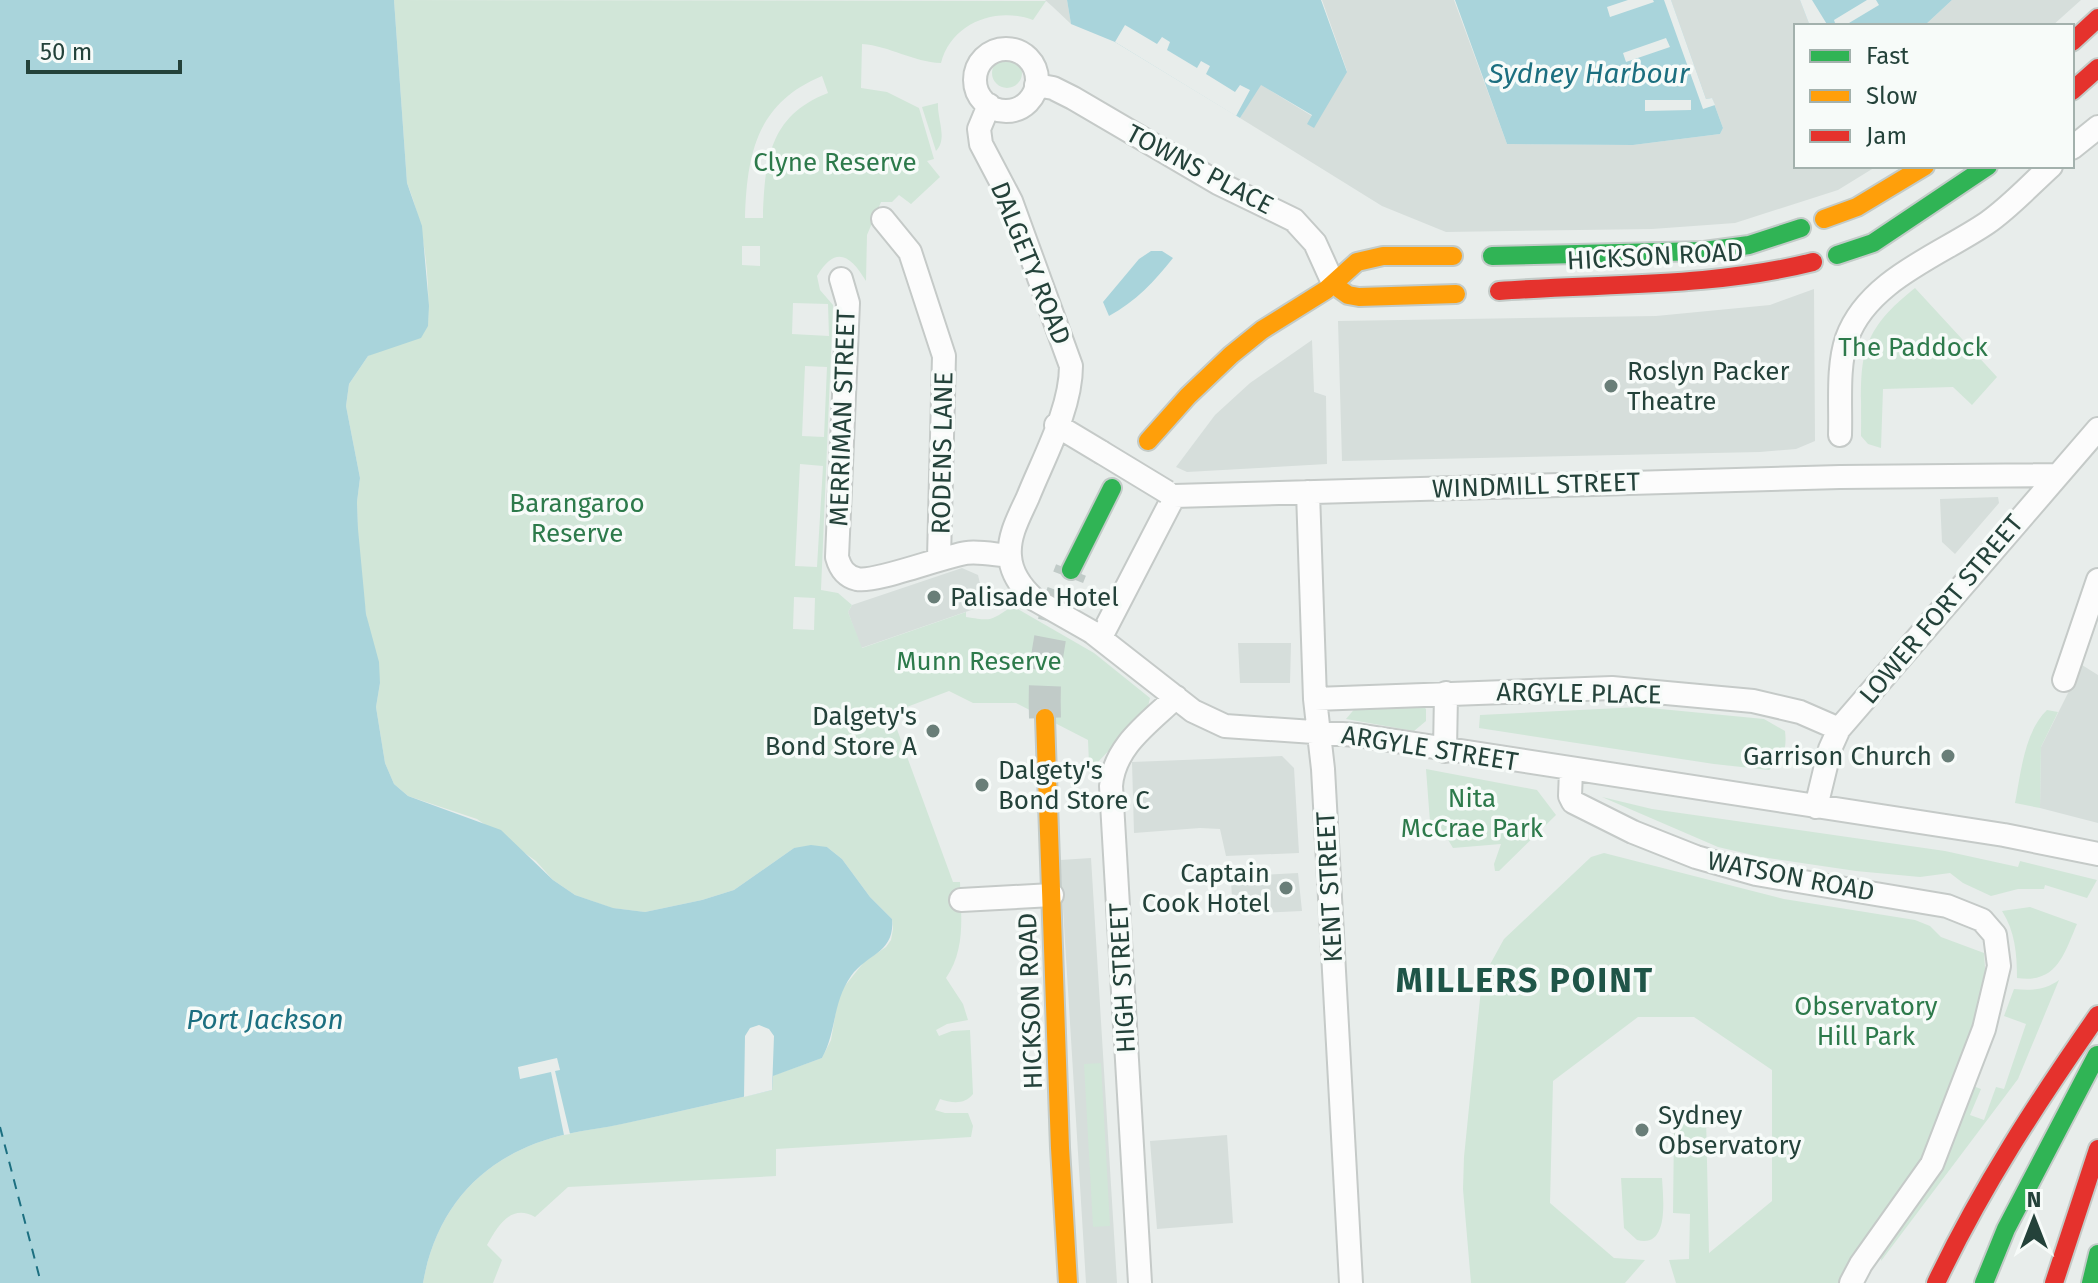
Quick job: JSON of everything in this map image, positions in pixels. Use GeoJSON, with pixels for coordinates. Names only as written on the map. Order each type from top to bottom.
{"type":"FeatureCollection","features":[{"type":"Feature","properties":{"kind":"main road"},"geometry":{"type":"LineString","coordinates":[[2074,40],[2098,18]]}},
{"type":"Feature","properties":{"kind":"main road"},"geometry":{"type":"LineString","coordinates":[[2074,89],[2098,68]]}},
{"type":"Feature","properties":{"kind":"main road"},"geometry":{"type":"LineString","coordinates":[[1824,219],[1857,207],[1922,168]]}},
{"type":"Feature","properties":{"kind":"main road"},"geometry":{"type":"LineString","coordinates":[[1837,255],[1873,243],[1985,168]]}},
{"type":"Feature","properties":{"kind":"main road","name":"HICKSON ROAD"},"geometry":{"type":"LineString","coordinates":[[1492,256],[1704,251],[1749,245],[1801,228]]}},
{"type":"Feature","properties":{"kind":"main road"},"geometry":{"type":"LineString","coordinates":[[1148,441],[1172,413],[1242,346],[1334,285],[1357,262],[1372,257],[1453,256]]}},
{"type":"Feature","properties":{"kind":"main road","name":"HICKSON ROAD"},"geometry":{"type":"LineString","coordinates":[[1499,291],[1643,287],[1755,277],[1813,262]]}},
{"type":"Feature","properties":{"kind":"main road"},"geometry":{"type":"LineString","coordinates":[[1334,285],[1348,295],[1359,297],[1456,294]]}},
{"type":"Feature","properties":{"kind":"main road"},"geometry":{"type":"LineString","coordinates":[[1071,570],[1112,488]]}},
{"type":"Feature","properties":{"kind":"main road","name":"HICKSON ROAD"},"geometry":{"type":"LineString","coordinates":[[1045,718],[1060,1148],[1068,1283]]}},
{"type":"Feature","properties":{"kind":"main road"},"geometry":{"type":"LineString","coordinates":[[1936,1283],[1968,1219],[2020,1131],[2098,1015]]}},
{"type":"Feature","properties":{"kind":"main road"},"geometry":{"type":"LineString","coordinates":[[2058,1170],[2097,1054]]}},
{"type":"Feature","properties":{"kind":"main road"},"geometry":{"type":"LineString","coordinates":[[1984,1283],[2006,1229],[2097,1054]]}},
{"type":"Feature","properties":{"kind":"main road"},"geometry":{"type":"LineString","coordinates":[[2054,1283],[2098,1149]]}},
{"type":"Feature","properties":{"kind":"main road"},"geometry":{"type":"LineString","coordinates":[[2091,1283],[2098,1254]]}},
{"type":"Feature","properties":{"kind":"street"},"geometry":{"type":"LineString","coordinates":[[1010,49],[1028,58],[1034,65],[1036,85],[1027,102],[1008,111],[989,105],[978,94],[975,76],[983,59],[991,53],[1010,49]]}},
{"type":"Feature","properties":{"kind":"street","name":"TOWNS PLACE"},"geometry":{"type":"LineString","coordinates":[[1036,85],[1053,88],[1073,98],[1218,183],[1294,220],[1315,243],[1334,285]]}},
{"type":"Feature","properties":{"kind":"street","name":"DALGETY ROAD"},"geometry":{"type":"LineString","coordinates":[[989,105],[979,129],[981,144],[1011,201],[1071,366],[1069,393],[1012,534],[1010,556]]}},
{"type":"Feature","properties":{"kind":"street"},"geometry":{"type":"LineString","coordinates":[[2074,146],[2098,127]]}},
{"type":"Feature","properties":{"kind":"street"},"geometry":{"type":"LineString","coordinates":[[1840,435],[1844,350],[1852,326],[1861,313],[1896,279],[2000,213],[2049,168]]}},
{"type":"Feature","properties":{"kind":"street","name":"RODENS LANE"},"geometry":{"type":"LineString","coordinates":[[883,219],[910,252],[944,356],[939,558]]}},
{"type":"Feature","properties":{"kind":"street","name":"MERRIMAN STREET"},"geometry":{"type":"LineString","coordinates":[[841,279],[848,303],[837,557],[840,567],[847,575],[859,580],[875,579],[939,558]]}},
{"type":"Feature","properties":{"kind":"street"},"geometry":{"type":"LineString","coordinates":[[1056,425],[1171,494],[1096,634]]}},
{"type":"Feature","properties":{"kind":"street","name":"LOWER FORT STREET"},"geometry":{"type":"LineString","coordinates":[[1816,807],[1825,762],[1839,729],[2056,475],[2096,433]]}},
{"type":"Feature","properties":{"kind":"street","name":"WINDMILL STREET"},"geometry":{"type":"LineString","coordinates":[[1171,494],[2056,475]]}},
{"type":"Feature","properties":{"kind":"street","name":"KENT STREET"},"geometry":{"type":"LineString","coordinates":[[1308,492],[1315,699],[1323,769],[1351,1283]]}},
{"type":"Feature","properties":{"kind":"street"},"geometry":{"type":"LineString","coordinates":[[939,558],[972,552],[1010,556]]}},
{"type":"Feature","properties":{"kind":"street","name":"ARGYLE STREET"},"geometry":{"type":"LineString","coordinates":[[1010,556],[1020,584],[1034,599],[1096,634],[1193,711],[1225,726],[1318,731],[2004,835],[2098,854]]}},
{"type":"Feature","properties":{"kind":"street"},"geometry":{"type":"LineString","coordinates":[[2064,680],[2098,580]]}},
{"type":"Feature","properties":{"kind":"street","name":"ARGYLE PLACE"},"geometry":{"type":"LineString","coordinates":[[1315,699],[1627,689],[1753,701],[1800,712],[1839,729]]}},
{"type":"Feature","properties":{"kind":"street"},"geometry":{"type":"LineString","coordinates":[[1445,751],[1446,693]]}},
{"type":"Feature","properties":{"kind":"street","name":"HIGH STREET"},"geometry":{"type":"LineString","coordinates":[[1140,1283],[1111,786],[1112,771],[1123,749],[1176,697]]}},
{"type":"Feature","properties":{"kind":"street","name":"WATSON ROAD"},"geometry":{"type":"LineString","coordinates":[[1571,770],[1570,796],[1573,802],[1588,812],[1696,857],[1756,874],[1947,906],[1982,920],[1995,935],[1999,966],[1984,1029],[1932,1164],[1861,1264],[1851,1283]]}},
{"type":"Feature","properties":{"kind":"street"},"geometry":{"type":"LineString","coordinates":[[961,900],[1052,895]]}},
{"type":"Feature","properties":{"kind":"shaded area"},"geometry":{"type":"Polygon","coordinates":[[[1045,0],[1067,0],[1071,24],[1053,7],[1045,0]]]}},
{"type":"Feature","properties":{"kind":"shaded area"},"geometry":{"type":"Polygon","coordinates":[[[1322,0],[1454,0],[1507,144],[1633,145],[1720,134],[1723,128],[1712,98],[1706,100],[1671,0],[1800,0],[1809,24],[1794,24],[1794,168],[1874,168],[1838,190],[1735,223],[1652,229],[1446,232],[1382,206],[1240,118],[1260,84],[1312,116],[1347,71],[1322,0]]]}},
{"type":"Feature","properties":{"kind":"shaded area"},"geometry":{"type":"Polygon","coordinates":[[[1952,0],[2081,0],[2054,24],[1926,24],[1952,0]]]}},
{"type":"Feature","properties":{"kind":"shaded area"},"geometry":{"type":"Polygon","coordinates":[[[1814,289],[1815,441],[1796,449],[1342,461],[1338,321],[1656,316],[1770,305],[1814,289]]]}},
{"type":"Feature","properties":{"kind":"shaded area"},"geometry":{"type":"Polygon","coordinates":[[[1312,340],[1314,392],[1326,396],[1327,464],[1187,472],[1176,467],[1215,415],[1250,383],[1312,340]]]}},
{"type":"Feature","properties":{"kind":"shaded area"},"geometry":{"type":"Polygon","coordinates":[[[1998,497],[1999,503],[1955,554],[1942,542],[1940,499],[1998,497]]]}},
{"type":"Feature","properties":{"kind":"shaded area"},"geometry":{"type":"Polygon","coordinates":[[[962,568],[978,575],[982,592],[974,609],[861,648],[848,612],[852,605],[962,568]]]}},
{"type":"Feature","properties":{"kind":"shaded area"},"geometry":{"type":"Polygon","coordinates":[[[1238,643],[1291,643],[1290,683],[1240,683],[1238,643]]]}},
{"type":"Feature","properties":{"kind":"shaded area"},"geometry":{"type":"Polygon","coordinates":[[[2082,665],[2098,675],[2098,823],[2040,808],[2041,747],[2082,665]]]}},
{"type":"Feature","properties":{"kind":"shaded area"},"geometry":{"type":"Polygon","coordinates":[[[1282,756],[1294,768],[1299,853],[1226,856],[1220,829],[1134,833],[1132,762],[1282,756]]]}},
{"type":"Feature","properties":{"kind":"shaded area"},"geometry":{"type":"Polygon","coordinates":[[[1091,858],[1117,1283],[1086,1283],[1060,860],[1091,858]]]}},
{"type":"Feature","properties":{"kind":"shaded area","name":"Captain Cook Hotel"},"geometry":{"type":"Polygon","coordinates":[[[1298,873],[1302,911],[1233,914],[1231,881],[1238,876],[1298,873]]]}},
{"type":"Feature","properties":{"kind":"shaded area"},"geometry":{"type":"Polygon","coordinates":[[[1227,1135],[1233,1223],[1157,1229],[1150,1141],[1227,1135]]]}},
{"type":"Feature","properties":{"kind":"green space","name":"Barangaroo Reserve"},"geometry":{"type":"Polygon","coordinates":[[[394,0],[1046,1],[1033,20],[1004,15],[977,21],[965,28],[954,37],[941,63],[862,44],[861,88],[887,92],[919,108],[934,159],[927,161],[940,177],[911,204],[899,195],[892,202],[881,202],[867,235],[866,281],[855,265],[843,257],[831,260],[817,276],[820,290],[833,305],[821,590],[838,593],[852,605],[848,612],[862,648],[966,612],[966,617],[986,619],[1011,607],[1094,653],[1150,698],[1147,711],[1096,764],[1089,764],[1088,740],[1016,703],[973,703],[949,691],[891,713],[953,882],[960,882],[959,944],[957,956],[946,978],[963,1004],[968,1020],[947,1024],[936,1030],[939,1036],[952,1031],[970,1030],[973,1094],[958,1102],[940,1099],[935,1110],[968,1113],[973,1126],[971,1137],[776,1149],[776,1176],[568,1187],[535,1217],[519,1213],[501,1224],[487,1245],[502,1260],[493,1283],[423,1283],[440,1228],[454,1205],[490,1168],[513,1154],[567,1134],[772,1090],[772,1076],[822,1058],[831,1040],[838,999],[844,987],[864,962],[886,947],[893,929],[892,919],[870,897],[842,859],[827,847],[794,848],[734,890],[702,900],[645,912],[612,908],[575,895],[553,880],[536,861],[477,819],[408,796],[394,784],[385,763],[376,707],[380,683],[359,561],[357,502],[360,478],[346,406],[349,384],[368,356],[428,326],[425,253],[407,183],[394,0]],[[822,76],[783,100],[760,133],[749,172],[745,218],[763,218],[769,160],[782,128],[793,114],[828,93],[822,76]],[[742,246],[742,265],[760,266],[760,246],[742,246]],[[793,303],[792,334],[829,336],[828,304],[793,303]],[[805,366],[802,436],[824,437],[827,367],[805,366]],[[800,464],[795,566],[817,567],[823,466],[800,464]],[[794,597],[793,629],[814,630],[815,598],[794,597]]]}},
{"type":"Feature","properties":{"kind":"green space"},"geometry":{"type":"Polygon","coordinates":[[[1007,58],[1018,62],[1022,73],[1018,84],[1007,88],[996,84],[992,73],[996,62],[1007,58]]]}},
{"type":"Feature","properties":{"kind":"green space"},"geometry":{"type":"Polygon","coordinates":[[[938,103],[942,135],[936,151],[922,107],[938,103]]]}},
{"type":"Feature","properties":{"kind":"green space","name":"The Paddock"},"geometry":{"type":"Polygon","coordinates":[[[1915,288],[1997,377],[1972,405],[1953,387],[1883,389],[1881,448],[1868,444],[1861,436],[1865,353],[1881,321],[1915,288]]]}},
{"type":"Feature","properties":{"kind":"green space"},"geometry":{"type":"Polygon","coordinates":[[[1422,705],[1426,709],[1426,721],[1414,731],[1346,719],[1357,706],[1422,705]]]}},
{"type":"Feature","properties":{"kind":"green space"},"geometry":{"type":"Polygon","coordinates":[[[1640,707],[1764,719],[1785,731],[1783,753],[1769,770],[1479,728],[1480,715],[1640,707]]]}},
{"type":"Feature","properties":{"kind":"green space"},"geometry":{"type":"Polygon","coordinates":[[[2047,710],[2058,712],[2041,747],[2040,808],[2015,803],[2028,741],[2047,710]]]}},
{"type":"Feature","properties":{"kind":"green space","name":"Nita McCrae Park"},"geometry":{"type":"Polygon","coordinates":[[[1426,769],[1537,790],[1556,815],[1499,871],[1495,871],[1494,864],[1501,844],[1453,848],[1441,828],[1430,822],[1426,769]]]}},
{"type":"Feature","properties":{"kind":"green space"},"geometry":{"type":"Polygon","coordinates":[[[1602,797],[1652,809],[1945,851],[2018,867],[2020,861],[2097,880],[2087,898],[2045,885],[2044,889],[2018,889],[1991,896],[1950,873],[1920,877],[1856,871],[1761,857],[1718,847],[1602,797]]]}},
{"type":"Feature","properties":{"kind":"green space","name":"Observatory Hill Park"},"geometry":{"type":"Polygon","coordinates":[[[1604,853],[1784,899],[1915,920],[1930,926],[1941,937],[1984,953],[1986,982],[1973,1040],[1930,1150],[1843,1283],[1676,1283],[1669,1260],[1689,1259],[1690,1214],[1673,1213],[1674,1129],[1677,1123],[1694,1111],[1703,1112],[1706,1116],[1709,1253],[1772,1201],[1772,1070],[1694,1017],[1638,1017],[1553,1081],[1550,1203],[1614,1258],[1645,1260],[1625,1283],[1471,1283],[1463,1189],[1464,1157],[1482,979],[1504,939],[1591,857],[1604,853]]]}},
{"type":"Feature","properties":{"kind":"green space"},"geometry":{"type":"Polygon","coordinates":[[[2030,907],[2077,924],[2063,956],[2050,971],[2031,979],[2017,978],[2014,943],[2002,911],[2030,907]]]}},
{"type":"Feature","properties":{"kind":"green space"},"geometry":{"type":"Polygon","coordinates":[[[2059,980],[2018,1079],[1881,1261],[1882,1250],[1973,1086],[1981,1089],[1970,1115],[1984,1120],[1996,1087],[2004,1089],[2026,1024],[2004,1016],[2014,989],[2038,989],[2059,980]]]}},
{"type":"Feature","properties":{"kind":"green space"},"geometry":{"type":"Polygon","coordinates":[[[1101,1063],[1110,1226],[1093,1227],[1084,1064],[1101,1063]]]}},
{"type":"Feature","properties":{"kind":"green space"},"geometry":{"type":"Polygon","coordinates":[[[1621,1178],[1662,1178],[1660,1229],[1648,1241],[1637,1240],[1624,1228],[1621,1178]]]}},
{"type":"Feature","properties":{"kind":"water","name":"Port Jackson"},"geometry":{"type":"Polygon","coordinates":[[[0,0],[394,0],[407,183],[422,226],[428,326],[421,338],[368,356],[349,384],[346,406],[360,478],[358,529],[366,614],[379,662],[376,707],[385,763],[394,784],[408,796],[501,830],[553,880],[575,895],[613,908],[645,912],[734,890],[794,848],[811,845],[827,847],[842,859],[870,897],[892,919],[892,930],[885,946],[858,968],[845,986],[822,1058],[773,1076],[772,1090],[567,1134],[513,1154],[490,1168],[454,1205],[440,1228],[423,1283],[0,1283],[0,0]]]}},
{"type":"Feature","properties":{"kind":"water"},"geometry":{"type":"Polygon","coordinates":[[[1067,0],[1321,0],[1347,72],[1314,128],[1307,124],[1312,115],[1261,85],[1240,118],[1115,42],[1071,24],[1067,0]]]}},
{"type":"Feature","properties":{"kind":"water","name":"Sydney Harbour"},"geometry":{"type":"Polygon","coordinates":[[[1455,0],[1671,0],[1706,99],[1712,98],[1723,128],[1720,134],[1633,145],[1507,144],[1455,0]]]}},
{"type":"Feature","properties":{"kind":"water"},"geometry":{"type":"Polygon","coordinates":[[[1800,0],[1952,0],[1926,24],[1809,24],[1800,0]]]}},
{"type":"Feature","properties":{"kind":"water"},"geometry":{"type":"Polygon","coordinates":[[[1151,251],[1162,251],[1173,258],[1144,290],[1109,316],[1103,302],[1139,259],[1151,251]]]}},
{"type":"Feature","properties":{"kind":"pier"},"geometry":{"type":"Polygon","coordinates":[[[1628,0],[1654,2],[1610,17],[1607,7],[1628,0]]]}},
{"type":"Feature","properties":{"kind":"pier"},"geometry":{"type":"Polygon","coordinates":[[[1664,0],[1671,0],[1706,99],[1712,98],[1715,105],[1703,109],[1664,0]]]}},
{"type":"Feature","properties":{"kind":"pier"},"geometry":{"type":"Polygon","coordinates":[[[1800,0],[1812,0],[1827,24],[1809,24],[1800,0]]]}},
{"type":"Feature","properties":{"kind":"pier"},"geometry":{"type":"Polygon","coordinates":[[[1867,0],[1876,0],[1879,5],[1847,24],[1833,24],[1834,20],[1867,0]]]}},
{"type":"Feature","properties":{"kind":"pier"},"geometry":{"type":"Polygon","coordinates":[[[1125,25],[1157,44],[1162,37],[1170,42],[1167,50],[1197,68],[1201,61],[1210,66],[1206,74],[1235,92],[1240,85],[1250,90],[1236,116],[1115,42],[1125,25]]]}},
{"type":"Feature","properties":{"kind":"pier"},"geometry":{"type":"Polygon","coordinates":[[[1666,38],[1670,47],[1626,62],[1623,53],[1666,38]]]}},
{"type":"Feature","properties":{"kind":"pier"},"geometry":{"type":"Polygon","coordinates":[[[1645,100],[1691,100],[1691,110],[1645,111],[1645,100]]]}},
{"type":"Feature","properties":{"kind":"pier"},"geometry":{"type":"Polygon","coordinates":[[[759,1025],[769,1029],[774,1036],[772,1090],[744,1097],[745,1036],[750,1028],[759,1025]]]}},
{"type":"Feature","properties":{"kind":"pier"},"geometry":{"type":"Polygon","coordinates":[[[557,1058],[560,1070],[555,1071],[570,1134],[564,1135],[551,1072],[520,1079],[518,1067],[557,1058]]]}},
{"type":"Feature","properties":{"kind":"ferry route"},"geometry":{"type":"LineString","coordinates":[[0,1127],[41,1283]]}},
{"type":"Feature","properties":{"kind":"tunnel"},"geometry":{"type":"LineString","coordinates":[[1045,718],[1049,642],[1071,570]]}},
{"type":"Feature","properties":{"kind":"traffic: fast"},"geometry":{"type":"LineString","coordinates":[[1837,255],[1873,243],[1985,168]]}},
{"type":"Feature","properties":{"kind":"traffic: fast"},"geometry":{"type":"LineString","coordinates":[[1492,256],[1704,251],[1749,245],[1801,228]]}},
{"type":"Feature","properties":{"kind":"traffic: fast"},"geometry":{"type":"LineString","coordinates":[[1071,570],[1112,488]]}},
{"type":"Feature","properties":{"kind":"traffic: fast"},"geometry":{"type":"LineString","coordinates":[[1984,1283],[2006,1229],[2097,1055]]}},
{"type":"Feature","properties":{"kind":"traffic: fast"},"geometry":{"type":"LineString","coordinates":[[2091,1283],[2098,1254]]}},
{"type":"Feature","properties":{"kind":"traffic: slow"},"geometry":{"type":"LineString","coordinates":[[1824,219],[1857,207],[1922,168]]}},
{"type":"Feature","properties":{"kind":"traffic: slow"},"geometry":{"type":"LineString","coordinates":[[1148,441],[1188,396],[1231,355],[1262,330],[1326,290],[1357,262],[1383,256],[1453,256]]}},
{"type":"Feature","properties":{"kind":"traffic: slow"},"geometry":{"type":"LineString","coordinates":[[1334,285],[1348,295],[1359,297],[1456,294]]}},
{"type":"Feature","properties":{"kind":"traffic: slow"},"geometry":{"type":"LineString","coordinates":[[1045,718],[1060,1148],[1068,1283]]}},
{"type":"Feature","properties":{"kind":"traffic: jam"},"geometry":{"type":"LineString","coordinates":[[2074,40],[2098,18]]}},
{"type":"Feature","properties":{"kind":"traffic: jam"},"geometry":{"type":"LineString","coordinates":[[2074,89],[2098,68]]}},
{"type":"Feature","properties":{"kind":"traffic: jam"},"geometry":{"type":"LineString","coordinates":[[1499,291],[1696,280],[1813,262]]}},
{"type":"Feature","properties":{"kind":"traffic: jam"},"geometry":{"type":"LineString","coordinates":[[1936,1283],[2011,1146],[2098,1015]]}},
{"type":"Feature","properties":{"kind":"traffic: jam"},"geometry":{"type":"LineString","coordinates":[[2054,1283],[2098,1149]]}},
{"type":"Feature","properties":{"kind":"place","name":"Roslyn Packer Theatre"},"geometry":{"type":"Point","coordinates":[1611,386]}},
{"type":"Feature","properties":{"kind":"place","name":"Palisade Hotel"},"geometry":{"type":"Point","coordinates":[934,597]}},
{"type":"Feature","properties":{"kind":"place","name":"Dalgety's Bond Store A"},"geometry":{"type":"Point","coordinates":[933,731]}},
{"type":"Feature","properties":{"kind":"place","name":"Garrison Church"},"geometry":{"type":"Point","coordinates":[1948,756]}},
{"type":"Feature","properties":{"kind":"place","name":"Dalgety's Bond Store C"},"geometry":{"type":"Point","coordinates":[982,785]}},
{"type":"Feature","properties":{"kind":"place","name":"Captain Cook Hotel"},"geometry":{"type":"Point","coordinates":[1286,888]}},
{"type":"Feature","properties":{"kind":"place","name":"Sydney Observatory"},"geometry":{"type":"Point","coordinates":[1642,1130]}},
{"type":"Feature","properties":{"kind":"district","name":"MILLERS POINT"},"geometry":{"type":"Point","coordinates":[1525,980]}},
{"type":"Feature","properties":{"kind":"park label","name":"Clyne Reserve"},"geometry":{"type":"Point","coordinates":[835,162]}},
{"type":"Feature","properties":{"kind":"park label","name":"Munn Reserve"},"geometry":{"type":"Point","coordinates":[979,661]}}]}
